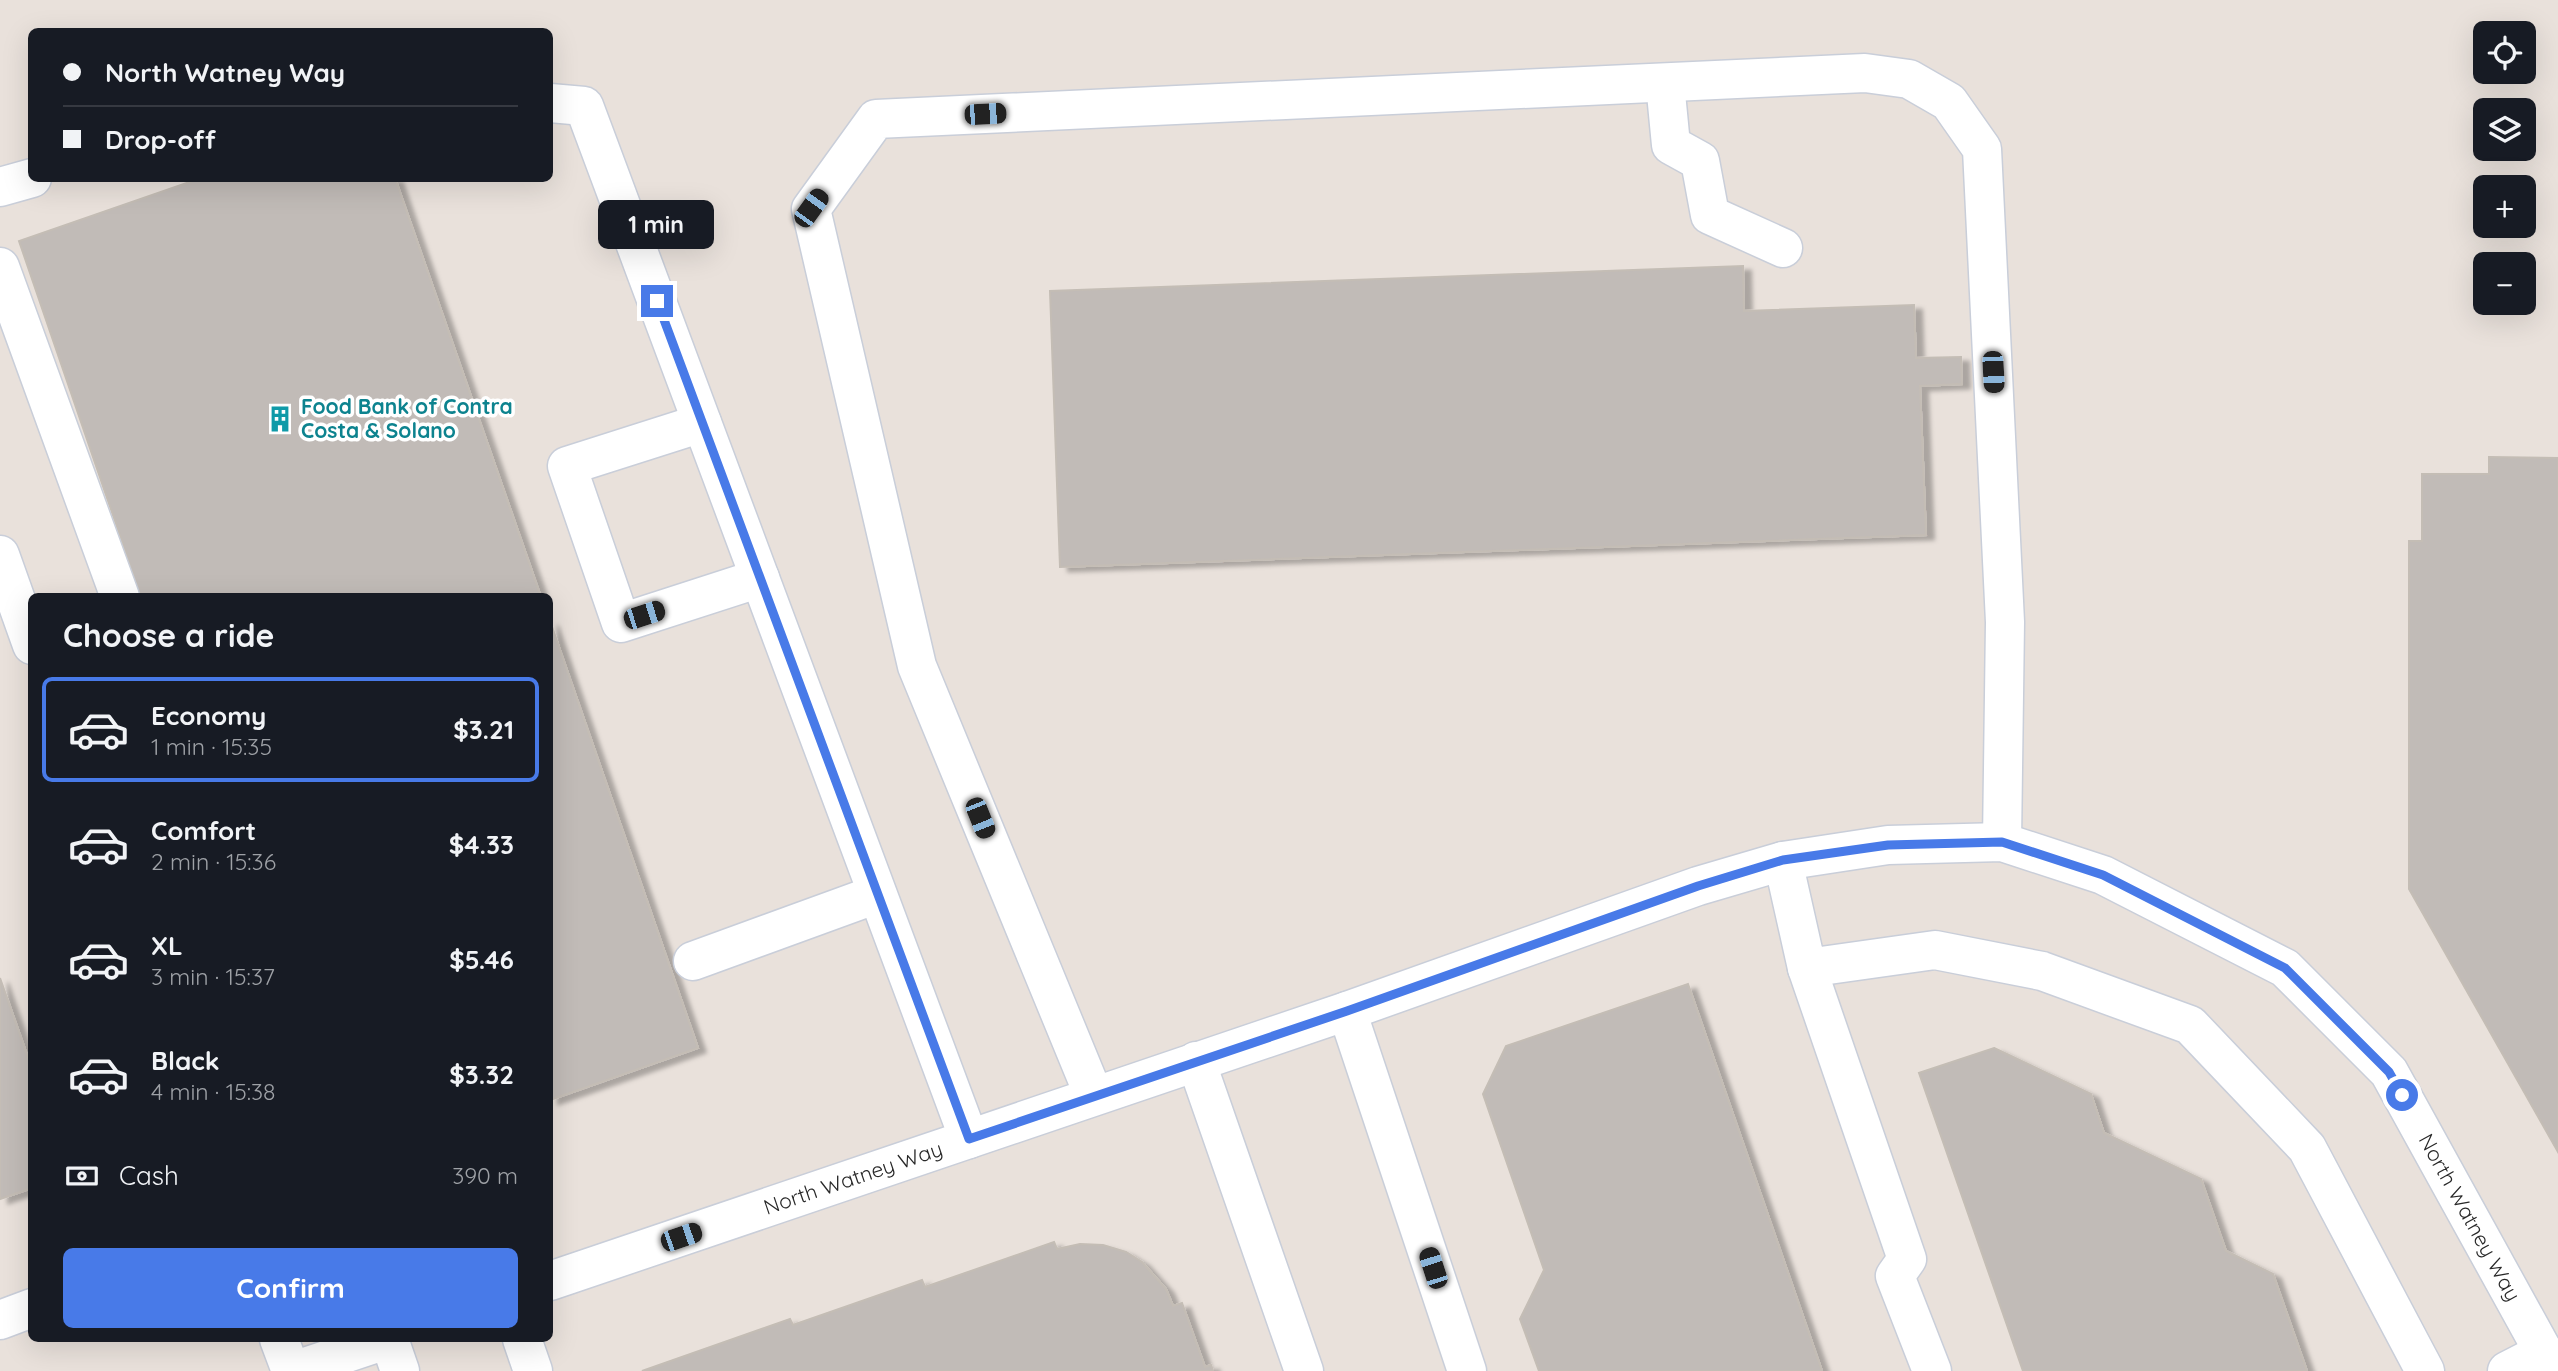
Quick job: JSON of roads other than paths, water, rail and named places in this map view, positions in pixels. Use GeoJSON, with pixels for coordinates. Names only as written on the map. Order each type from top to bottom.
{"type":"FeatureCollection","features":[{"type":"Feature","properties":{"kind":"street"},"geometry":{"type":"LineString","coordinates":[[1094,1096],[917,666],[811,208],[876,119],[1865,73],[1909,79],[1949,102],[1982,149],[2005,622],[2002,842]]}},
{"type":"Feature","properties":{"kind":"street"},"geometry":{"type":"LineString","coordinates":[[1665,83],[1671,145],[1700,161],[1710,215],[1783,248]]}},
{"type":"Feature","properties":{"kind":"street"},"geometry":{"type":"LineString","coordinates":[[553,103],[584,106],[969,1139]]}},
{"type":"Feature","properties":{"kind":"street"},"geometry":{"type":"LineString","coordinates":[[0,187],[28,179]]}},
{"type":"Feature","properties":{"kind":"street"},"geometry":{"type":"LineString","coordinates":[[0,267],[119,593]]}},
{"type":"Feature","properties":{"kind":"street"},"geometry":{"type":"LineString","coordinates":[[702,423],[567,466],[621,623],[760,578]]}},
{"type":"Feature","properties":{"kind":"street"},"geometry":{"type":"LineString","coordinates":[[0,555],[28,634]]}},
{"type":"Feature","properties":{"kind":"street","name":"North Watney Way"},"geometry":{"type":"LineString","coordinates":[[553,1280],[1347,1011],[1698,886],[1783,860],[1888,845],[2002,842],[2103,875],[2285,968],[2389,1072],[2549,1362]]}},
{"type":"Feature","properties":{"kind":"street"},"geometry":{"type":"LineString","coordinates":[[1783,860],[1807,968],[1907,1259],[1895,1276],[1932,1371]]}},
{"type":"Feature","properties":{"kind":"street"},"geometry":{"type":"LineString","coordinates":[[693,961],[877,894]]}},
{"type":"Feature","properties":{"kind":"street"},"geometry":{"type":"LineString","coordinates":[[1807,968],[1935,950],[2042,971],[2190,1025],[2307,1148],[2425,1371]]}},
{"type":"Feature","properties":{"kind":"street"},"geometry":{"type":"LineString","coordinates":[[1347,1011],[1467,1371]]}},
{"type":"Feature","properties":{"kind":"street"},"geometry":{"type":"LineString","coordinates":[[1196,1061],[1304,1371]]}},
{"type":"Feature","properties":{"kind":"street"},"geometry":{"type":"LineString","coordinates":[[0,1320],[28,1310]]}},
{"type":"Feature","properties":{"kind":"street"},"geometry":{"type":"LineString","coordinates":[[280,1342],[292,1371],[380,1342]]}},
{"type":"Feature","properties":{"kind":"street"},"geometry":{"type":"LineString","coordinates":[[390,1342],[400,1371]]}},
{"type":"Feature","properties":{"kind":"street"},"geometry":{"type":"LineString","coordinates":[[523,1342],[533,1371]]}},
{"type":"Feature","properties":{"kind":"street"},"geometry":{"type":"LineString","coordinates":[[2507,1371],[2549,1362]]}},
{"type":"Feature","properties":{"kind":"place","name":"Food Bank of Contra Costa & Solano"},"geometry":{"type":"Point","coordinates":[280,419]}}]}
